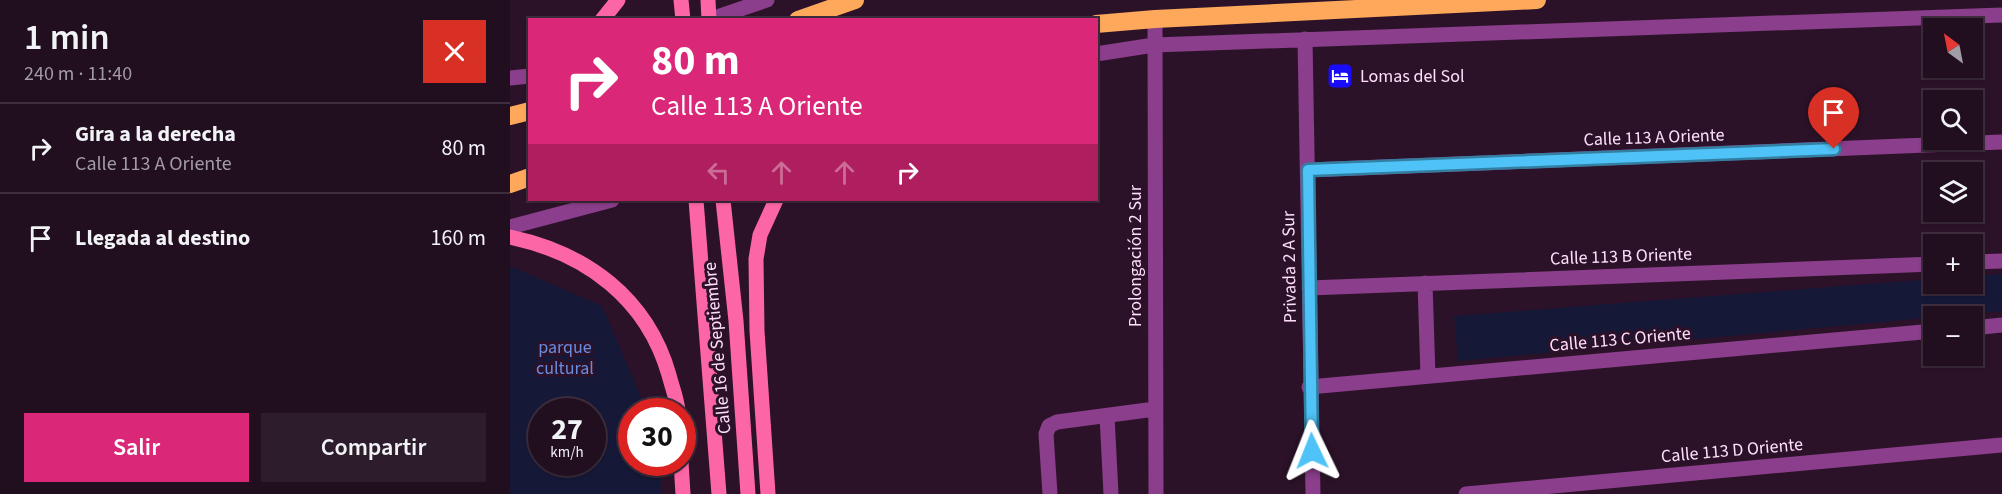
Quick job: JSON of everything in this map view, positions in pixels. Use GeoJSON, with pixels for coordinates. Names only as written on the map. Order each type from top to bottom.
{"type":"FeatureCollection","features":[{"type":"Feature","properties":{"kind":"highway"},"geometry":{"type":"LineString","coordinates":[[804,18],[855,0]]}},
{"type":"Feature","properties":{"kind":"highway"},"geometry":{"type":"LineString","coordinates":[[1098,24],[1155,18],[1537,0]]}},
{"type":"Feature","properties":{"kind":"highway"},"geometry":{"type":"LineString","coordinates":[[510,116],[528,112]]}},
{"type":"Feature","properties":{"kind":"highway"},"geometry":{"type":"LineString","coordinates":[[510,184],[528,178]]}},
{"type":"Feature","properties":{"kind":"main road"},"geometry":{"type":"LineString","coordinates":[[604,18],[618,0]]}},
{"type":"Feature","properties":{"kind":"main road"},"geometry":{"type":"LineString","coordinates":[[681,0],[682,18]]}},
{"type":"Feature","properties":{"kind":"main road"},"geometry":{"type":"LineString","coordinates":[[708,0],[709,18]]}},
{"type":"Feature","properties":{"kind":"main road","name":"Calle 16 de Septiembre"},"geometry":{"type":"LineString","coordinates":[[696,201],[719,494]]}},
{"type":"Feature","properties":{"kind":"main road","name":"Calle 16 de Septiembre"},"geometry":{"type":"LineString","coordinates":[[723,201],[736,321],[748,494]]}},
{"type":"Feature","properties":{"kind":"main road"},"geometry":{"type":"LineString","coordinates":[[768,494],[757,331],[756,259],[760,235],[776,201]]}},
{"type":"Feature","properties":{"kind":"main road"},"geometry":{"type":"LineString","coordinates":[[510,237],[539,243],[587,267],[615,285],[639,312],[663,353],[675,398]]}},
{"type":"Feature","properties":{"kind":"main road"},"geometry":{"type":"LineString","coordinates":[[682,476],[683,494]]}},
{"type":"Feature","properties":{"kind":"street"},"geometry":{"type":"LineString","coordinates":[[715,18],[767,0]]}},
{"type":"Feature","properties":{"kind":"street"},"geometry":{"type":"LineString","coordinates":[[1098,54],[1154,45],[2002,15]]}},
{"type":"Feature","properties":{"kind":"street","name":"Prolongación 2 Sur"},"geometry":{"type":"LineString","coordinates":[[1155,18],[1156,494]]}},
{"type":"Feature","properties":{"kind":"street","name":"Privada 2 A Sur"},"geometry":{"type":"LineString","coordinates":[[1305,39],[1309,387],[1313,494]]}},
{"type":"Feature","properties":{"kind":"street"},"geometry":{"type":"LineString","coordinates":[[510,78],[528,76]]}},
{"type":"Feature","properties":{"kind":"street","name":"Calle 113 A Oriente"},"geometry":{"type":"LineString","coordinates":[[1308,170],[2002,142]]}},
{"type":"Feature","properties":{"kind":"street"},"geometry":{"type":"LineString","coordinates":[[510,227],[608,201]]}},
{"type":"Feature","properties":{"kind":"street"},"geometry":{"type":"LineString","coordinates":[[1983,262],[2002,261]]}},
{"type":"Feature","properties":{"kind":"street","name":"Calle 113 B Oriente"},"geometry":{"type":"LineString","coordinates":[[1309,288],[1923,264]]}},
{"type":"Feature","properties":{"kind":"street"},"geometry":{"type":"LineString","coordinates":[[1425,283],[1428,376]]}},
{"type":"Feature","properties":{"kind":"street"},"geometry":{"type":"LineString","coordinates":[[1983,327],[2002,325]]}},
{"type":"Feature","properties":{"kind":"street","name":"Calle 113 C Oriente"},"geometry":{"type":"LineString","coordinates":[[1309,387],[1923,332]]}},
{"type":"Feature","properties":{"kind":"street"},"geometry":{"type":"LineString","coordinates":[[1050,494],[1046,434],[1049,426],[1057,422],[1155,409]]}},
{"type":"Feature","properties":{"kind":"street"},"geometry":{"type":"LineString","coordinates":[[1107,416],[1111,494]]}},
{"type":"Feature","properties":{"kind":"street","name":"Calle 113 D Oriente"},"geometry":{"type":"LineString","coordinates":[[1466,494],[2002,445]]}},
{"type":"Feature","properties":{"kind":"green space","name":"parque cultural"},"geometry":{"type":"Polygon","coordinates":[[[510,266],[602,306],[641,398],[618,398],[618,476],[661,476],[661,494],[510,494],[510,266]]]}},
{"type":"Feature","properties":{"kind":"green space"},"geometry":{"type":"Polygon","coordinates":[[[2002,274],[2002,311],[1983,313],[1983,306],[1923,306],[1923,318],[1458,361],[1454,316],[1923,280],[1923,294],[1983,294],[1983,275],[2002,274]]]}},
{"type":"Feature","properties":{"kind":"place","name":"Lomas del Sol"},"geometry":{"type":"Point","coordinates":[1340,76]}},
{"type":"Feature","properties":{"kind":"route"},"geometry":{"type":"LineString","coordinates":[[1312,451],[1309,387],[1308,170],[1834,149]]}}]}
